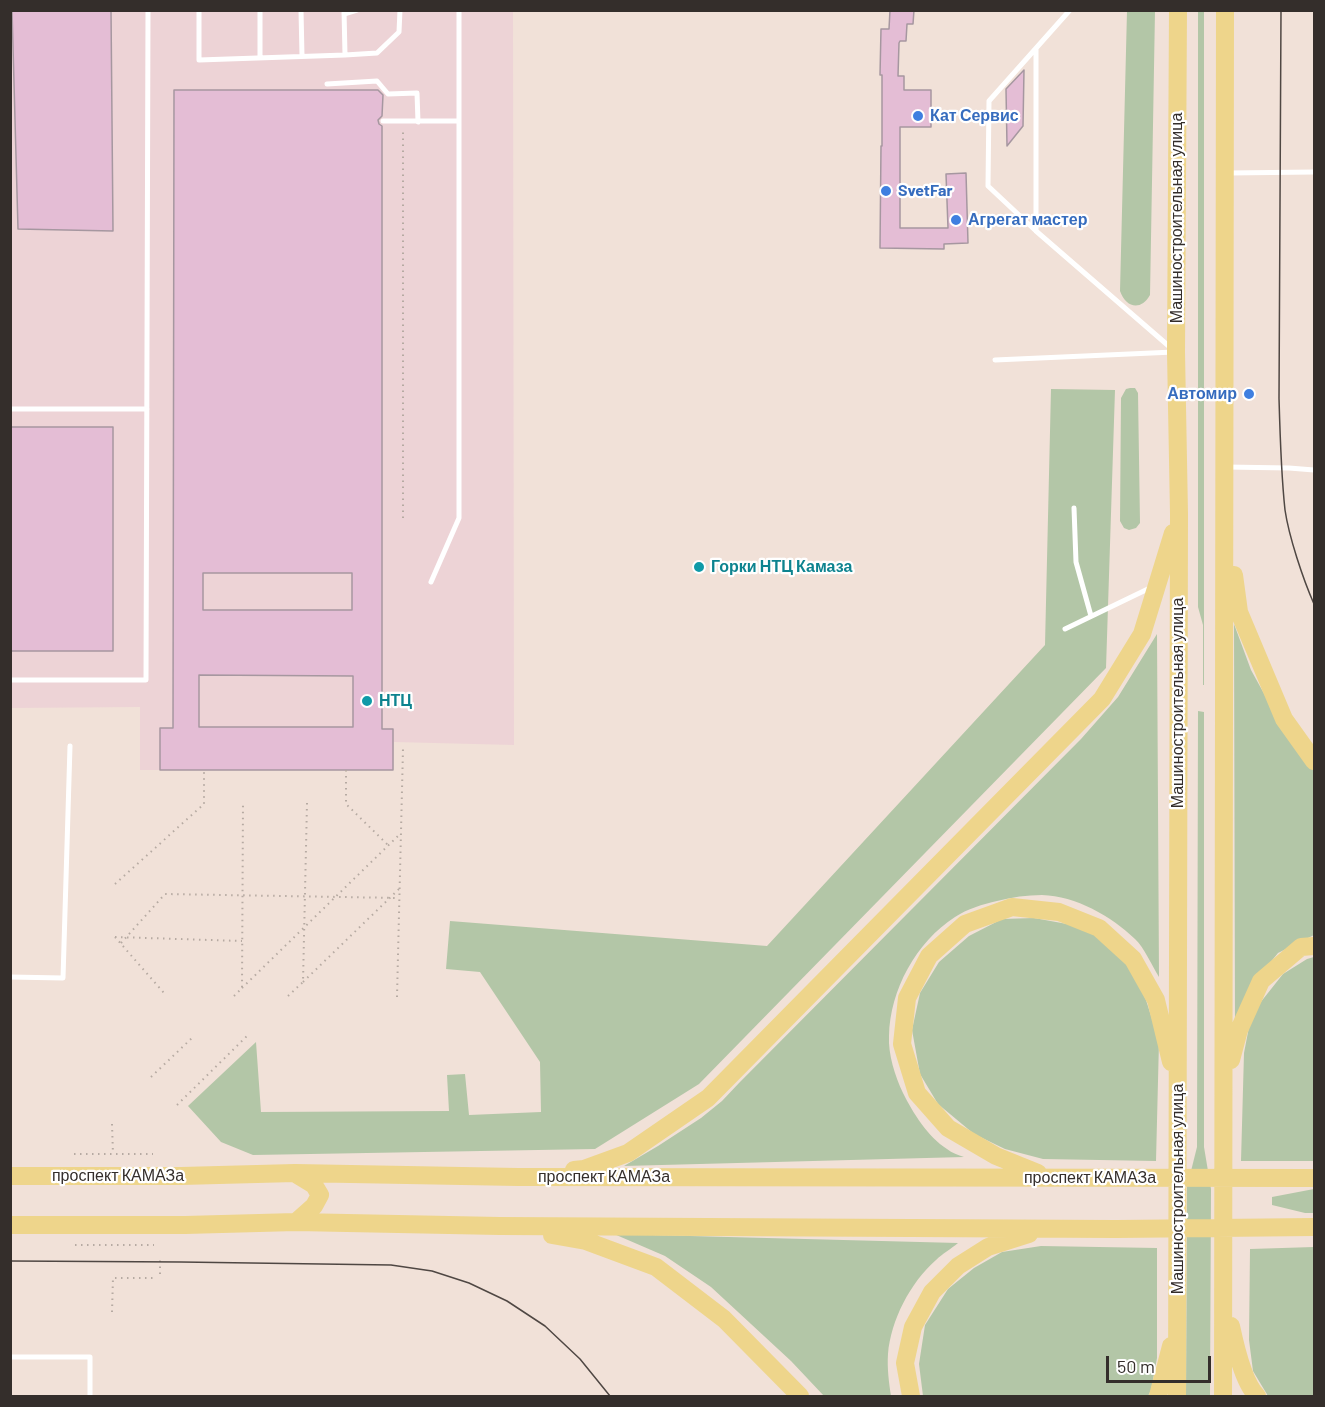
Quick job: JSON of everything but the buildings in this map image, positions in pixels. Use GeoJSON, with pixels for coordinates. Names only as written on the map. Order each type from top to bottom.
{"type":"FeatureCollection","features":[{"type":"Feature","properties":{"kind":"main road","name":"Машиностроительная улица"},"geometry":{"type":"LineString","coordinates":[[1177,1396],[1178,10]]}},
{"type":"Feature","properties":{"kind":"main road"},"geometry":{"type":"LineString","coordinates":[[1223,1396],[1225,10]]}},
{"type":"Feature","properties":{"kind":"main road"},"geometry":{"type":"LineString","coordinates":[[1225,510],[1239,612],[1284,719],[1314,761]]}},
{"type":"Feature","properties":{"kind":"main road"},"geometry":{"type":"LineString","coordinates":[[518,1177],[584,1169],[628,1153],[708,1098],[1102,699],[1142,634],[1179,514]]}},
{"type":"Feature","properties":{"kind":"main road"},"geometry":{"type":"LineString","coordinates":[[1048,1178],[996,1156],[948,1128],[917,1094],[902,1044],[907,998],[929,956],[965,924],[1012,907],[1059,912],[1099,928],[1133,959],[1155,1000],[1178,1086]]}},
{"type":"Feature","properties":{"kind":"main road"},"geometry":{"type":"LineString","coordinates":[[1224,1088],[1239,1030],[1261,981],[1301,947],[1314,946]]}},
{"type":"Feature","properties":{"kind":"main road"},"geometry":{"type":"LineString","coordinates":[[295,1173],[314,1185],[320,1195],[314,1206],[296,1222]]}},
{"type":"Feature","properties":{"kind":"main road","name":"проспект КАМАЗа"},"geometry":{"type":"LineString","coordinates":[[10,1176],[295,1173],[518,1177],[1314,1178]]}},
{"type":"Feature","properties":{"kind":"main road"},"geometry":{"type":"LineString","coordinates":[[10,1225],[185,1225],[296,1222],[500,1226],[1310,1228]]}},
{"type":"Feature","properties":{"kind":"main road"},"geometry":{"type":"LineString","coordinates":[[500,1226],[586,1241],[656,1267],[724,1319],[800,1396]]}},
{"type":"Feature","properties":{"kind":"main road"},"geometry":{"type":"LineString","coordinates":[[911,1396],[905,1363],[913,1327],[932,1292],[958,1266],[988,1246],[1045,1228]]}},
{"type":"Feature","properties":{"kind":"main road"},"geometry":{"type":"LineString","coordinates":[[1224,1297],[1236,1350],[1251,1391],[1257,1396]]}},
{"type":"Feature","properties":{"kind":"main road"},"geometry":{"type":"LineString","coordinates":[[1158,1396],[1178,1318]]}},
{"type":"Feature","properties":{"kind":"lane"},"geometry":{"type":"LineString","coordinates":[[10,680],[146,680],[148,10]]}},
{"type":"Feature","properties":{"kind":"lane"},"geometry":{"type":"LineString","coordinates":[[199,10],[199,60],[377,53],[399,32],[400,10]]}},
{"type":"Feature","properties":{"kind":"lane"},"geometry":{"type":"LineString","coordinates":[[260,10],[260,58]]}},
{"type":"Feature","properties":{"kind":"lane"},"geometry":{"type":"LineString","coordinates":[[301,10],[302,56]]}},
{"type":"Feature","properties":{"kind":"lane"},"geometry":{"type":"LineString","coordinates":[[345,55],[344,12],[357,10]]}},
{"type":"Feature","properties":{"kind":"lane"},"geometry":{"type":"LineString","coordinates":[[431,582],[459,518],[459,10]]}},
{"type":"Feature","properties":{"kind":"lane"},"geometry":{"type":"LineString","coordinates":[[1070,10],[989,101],[988,186],[1036,231],[1176,352]]}},
{"type":"Feature","properties":{"kind":"lane"},"geometry":{"type":"LineString","coordinates":[[1036,49],[1036,231]]}},
{"type":"Feature","properties":{"kind":"lane"},"geometry":{"type":"LineString","coordinates":[[327,84],[377,81],[388,93],[417,93],[418,122]]}},
{"type":"Feature","properties":{"kind":"lane"},"geometry":{"type":"LineString","coordinates":[[382,122],[459,122]]}},
{"type":"Feature","properties":{"kind":"lane"},"geometry":{"type":"LineString","coordinates":[[1225,173],[1314,172]]}},
{"type":"Feature","properties":{"kind":"lane"},"geometry":{"type":"LineString","coordinates":[[995,360],[1176,352]]}},
{"type":"Feature","properties":{"kind":"lane"},"geometry":{"type":"LineString","coordinates":[[10,409],[147,409]]}},
{"type":"Feature","properties":{"kind":"lane"},"geometry":{"type":"LineString","coordinates":[[1225,467],[1314,470]]}},
{"type":"Feature","properties":{"kind":"lane"},"geometry":{"type":"LineString","coordinates":[[1074,508],[1076,562],[1091,616]]}},
{"type":"Feature","properties":{"kind":"lane"},"geometry":{"type":"LineString","coordinates":[[1065,629],[1157,585]]}},
{"type":"Feature","properties":{"kind":"lane"},"geometry":{"type":"LineString","coordinates":[[10,977],[63,978],[70,746]]}},
{"type":"Feature","properties":{"kind":"lane"},"geometry":{"type":"LineString","coordinates":[[10,1357],[90,1357],[90,1396]]}},
{"type":"Feature","properties":{"kind":"path"},"geometry":{"type":"LineString","coordinates":[[403,518],[404,122]]}},
{"type":"Feature","properties":{"kind":"path"},"geometry":{"type":"LineString","coordinates":[[397,997],[403,749]]}},
{"type":"Feature","properties":{"kind":"path"},"geometry":{"type":"LineString","coordinates":[[115,884],[204,804],[204,770]]}},
{"type":"Feature","properties":{"kind":"path"},"geometry":{"type":"LineString","coordinates":[[346,770],[346,804],[388,845]]}},
{"type":"Feature","properties":{"kind":"path"},"geometry":{"type":"LineString","coordinates":[[242,988],[243,803]]}},
{"type":"Feature","properties":{"kind":"path"},"geometry":{"type":"LineString","coordinates":[[303,982],[307,803]]}},
{"type":"Feature","properties":{"kind":"path"},"geometry":{"type":"LineString","coordinates":[[234,996],[401,832]]}},
{"type":"Feature","properties":{"kind":"path"},"geometry":{"type":"LineString","coordinates":[[288,996],[399,889]]}},
{"type":"Feature","properties":{"kind":"path"},"geometry":{"type":"LineString","coordinates":[[121,943],[165,894],[399,898]]}},
{"type":"Feature","properties":{"kind":"path"},"geometry":{"type":"LineString","coordinates":[[164,993],[115,937],[242,941]]}},
{"type":"Feature","properties":{"kind":"path"},"geometry":{"type":"LineString","coordinates":[[151,1077],[193,1036]]}},
{"type":"Feature","properties":{"kind":"path"},"geometry":{"type":"LineString","coordinates":[[177,1105],[247,1036]]}},
{"type":"Feature","properties":{"kind":"path"},"geometry":{"type":"LineString","coordinates":[[112,1124],[113,1154]]}},
{"type":"Feature","properties":{"kind":"path"},"geometry":{"type":"LineString","coordinates":[[74,1154],[153,1154]]}},
{"type":"Feature","properties":{"kind":"path"},"geometry":{"type":"LineString","coordinates":[[75,1245],[154,1245]]}},
{"type":"Feature","properties":{"kind":"path"},"geometry":{"type":"LineString","coordinates":[[160,1258],[160,1274]]}},
{"type":"Feature","properties":{"kind":"path"},"geometry":{"type":"LineString","coordinates":[[112,1312],[112,1278],[154,1278]]}},
{"type":"Feature","properties":{"kind":"shaded area"},"geometry":{"type":"Polygon","coordinates":[[[10,11],[513,11],[514,745],[394,742],[393,770],[140,770],[140,707],[11,708],[10,11]]]}},
{"type":"Feature","properties":{"kind":"green space"},"geometry":{"type":"Polygon","coordinates":[[[1204,10],[1203,685],[1203,625],[1198,607],[1198,11],[1204,10]]]}},
{"type":"Feature","properties":{"kind":"green space"},"geometry":{"type":"Polygon","coordinates":[[[1127,11],[1155,11],[1150,295],[1138,305],[1126,301],[1120,291],[1127,11]]]}},
{"type":"Feature","properties":{"kind":"green space"},"geometry":{"type":"Polygon","coordinates":[[[1135,388],[1138,393],[1140,523],[1136,528],[1129,530],[1124,528],[1120,521],[1121,398],[1126,389],[1135,388]]]}},
{"type":"Feature","properties":{"kind":"green space"},"geometry":{"type":"Polygon","coordinates":[[[1051,389],[1115,390],[1106,668],[699,1084],[595,1149],[253,1155],[221,1142],[188,1106],[256,1042],[261,1112],[449,1111],[447,1075],[465,1074],[469,1115],[541,1112],[540,1062],[480,972],[446,969],[450,921],[767,946],[1045,645],[1051,389]]]}},
{"type":"Feature","properties":{"kind":"green space"},"geometry":{"type":"Polygon","coordinates":[[[1234,624],[1251,670],[1278,719],[1314,770],[1314,935],[1278,953],[1257,979],[1235,1024],[1234,624]]]}},
{"type":"Feature","properties":{"kind":"green space"},"geometry":{"type":"Polygon","coordinates":[[[1157,634],[1159,977],[1135,939],[1104,915],[1080,903],[1055,896],[1036,895],[1008,898],[975,907],[941,927],[917,954],[900,985],[894,1002],[889,1036],[895,1072],[911,1108],[940,1144],[964,1157],[624,1166],[701,1118],[722,1101],[1081,739],[1118,697],[1157,634]]]}},
{"type":"Feature","properties":{"kind":"green space"},"geometry":{"type":"Polygon","coordinates":[[[1198,711],[1204,712],[1204,1147],[1211,1189],[1210,1396],[1186,1396],[1187,1187],[1197,1147],[1198,711]]]}},
{"type":"Feature","properties":{"kind":"green space"},"geometry":{"type":"Polygon","coordinates":[[[1034,918],[1078,926],[1110,943],[1132,969],[1146,1000],[1159,1041],[1156,1161],[1043,1159],[1005,1149],[974,1134],[938,1104],[920,1074],[912,1030],[920,993],[939,962],[969,936],[1002,919],[1034,918]]]}},
{"type":"Feature","properties":{"kind":"green space"},"geometry":{"type":"Polygon","coordinates":[[[1314,957],[1314,1161],[1241,1161],[1244,1053],[1249,1027],[1260,1003],[1283,974],[1314,957]]]}},
{"type":"Feature","properties":{"kind":"green space"},"geometry":{"type":"Polygon","coordinates":[[[1314,1189],[1314,1213],[1272,1205],[1272,1197],[1314,1189]]]}},
{"type":"Feature","properties":{"kind":"green space"},"geometry":{"type":"Polygon","coordinates":[[[614,1234],[958,1243],[927,1269],[903,1303],[893,1328],[888,1354],[891,1396],[824,1396],[791,1361],[711,1287],[665,1256],[614,1234]]]}},
{"type":"Feature","properties":{"kind":"green space"},"geometry":{"type":"Polygon","coordinates":[[[1041,1246],[1157,1248],[1157,1358],[1148,1396],[923,1396],[919,1364],[925,1325],[948,1289],[974,1268],[1002,1252],[1041,1246]]]}},
{"type":"Feature","properties":{"kind":"green space"},"geometry":{"type":"Polygon","coordinates":[[[1314,1247],[1314,1396],[1268,1396],[1253,1371],[1249,1340],[1250,1249],[1314,1247]]]}},
{"type":"Feature","properties":{"kind":"tram line"},"geometry":{"type":"LineString","coordinates":[[1281,10],[1279,398],[1282,468],[1285,510],[1290,533],[1314,604]]}},
{"type":"Feature","properties":{"kind":"tram line"},"geometry":{"type":"LineString","coordinates":[[10,1261],[391,1265],[432,1271],[469,1283],[507,1301],[545,1326],[580,1359],[610,1396]]}},
{"type":"Feature","properties":{"kind":"place","name":"Кат Сервис"},"geometry":{"type":"Point","coordinates":[918,116]}},
{"type":"Feature","properties":{"kind":"place","name":"SvetFar"},"geometry":{"type":"Point","coordinates":[886,191]}},
{"type":"Feature","properties":{"kind":"place","name":"Агрегат мастер"},"geometry":{"type":"Point","coordinates":[956,220]}},
{"type":"Feature","properties":{"kind":"place","name":"Автомир"},"geometry":{"type":"Point","coordinates":[1249,394]}},
{"type":"Feature","properties":{"kind":"place","name":"Горки НТЦ Камаза"},"geometry":{"type":"Point","coordinates":[699,567]}},
{"type":"Feature","properties":{"kind":"place","name":"НТЦ"},"geometry":{"type":"Point","coordinates":[367,701]}}]}
